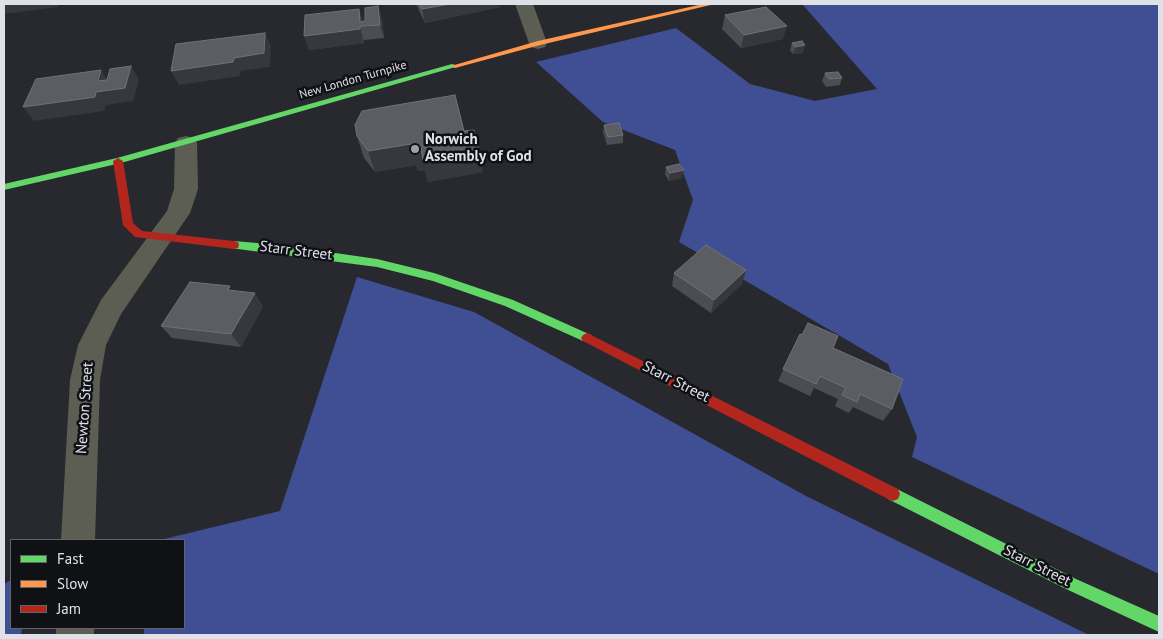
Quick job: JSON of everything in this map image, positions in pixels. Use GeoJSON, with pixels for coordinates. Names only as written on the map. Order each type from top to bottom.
{"type":"FeatureCollection","features":[{"type":"Feature","properties":{"kind":"street"},"geometry":{"type":"LineString","coordinates":[[524,4],[538,43]]}},
{"type":"Feature","properties":{"kind":"street","name":"New London Turnpike"},"geometry":{"type":"LineString","coordinates":[[4,187],[118,161],[538,43],[711,4]]}},
{"type":"Feature","properties":{"kind":"street"},"geometry":{"type":"LineString","coordinates":[[162,238],[178,213],[185,196],[186,142]]}},
{"type":"Feature","properties":{"kind":"street","name":"Starr Street"},"geometry":{"type":"LineString","coordinates":[[118,161],[128,226],[138,234],[162,238],[280,248],[377,263],[434,276],[509,303],[575,332],[1071,584],[1159,624]]}},
{"type":"Feature","properties":{"kind":"street","name":"Newton Street"},"geometry":{"type":"LineString","coordinates":[[78,539],[85,380],[92,346],[111,308],[162,238]]}},
{"type":"Feature","properties":{"kind":"shaded area"},"geometry":{"type":"Polygon","coordinates":[[[802,4],[1159,4],[1159,574],[912,457],[917,437],[888,364],[679,242],[693,200],[675,150],[603,122],[536,62],[676,28],[750,84],[815,101],[877,89],[802,4]]]}},
{"type":"Feature","properties":{"kind":"shaded area"},"geometry":{"type":"Polygon","coordinates":[[[357,277],[474,312],[806,496],[1089,635],[144,635],[144,629],[185,629],[185,539],[164,539],[280,511],[357,277]]]}},
{"type":"Feature","properties":{"kind":"shaded area"},"geometry":{"type":"Polygon","coordinates":[[[10,581],[10,629],[22,629],[21,635],[4,635],[4,584],[10,581]]]}},
{"type":"Feature","properties":{"kind":"building"},"geometry":{"type":"Polygon","coordinates":[[[419,4],[450,4],[422,9],[419,4]]]}},
{"type":"Feature","properties":{"kind":"building"},"geometry":{"type":"Polygon","coordinates":[[[378,6],[380,25],[360,26],[360,29],[304,36],[305,15],[359,9],[360,22],[365,21],[365,8],[378,6]]]}},
{"type":"Feature","properties":{"kind":"building"},"geometry":{"type":"Polygon","coordinates":[[[766,7],[787,26],[744,35],[725,15],[766,7]]]}},
{"type":"Feature","properties":{"kind":"building"},"geometry":{"type":"Polygon","coordinates":[[[265,33],[264,53],[234,58],[233,62],[171,71],[176,44],[265,33]]]}},
{"type":"Feature","properties":{"kind":"building"},"geometry":{"type":"Polygon","coordinates":[[[802,41],[805,45],[795,47],[792,43],[802,41]]]}},
{"type":"Feature","properties":{"kind":"building"},"geometry":{"type":"Polygon","coordinates":[[[131,66],[125,88],[96,92],[95,97],[23,107],[36,79],[101,70],[98,81],[107,80],[110,69],[131,66]]]}},
{"type":"Feature","properties":{"kind":"building"},"geometry":{"type":"Polygon","coordinates":[[[838,72],[842,78],[829,79],[825,73],[838,72]]]}},
{"type":"Feature","properties":{"kind":"building"},"geometry":{"type":"Polygon","coordinates":[[[455,95],[464,131],[474,130],[479,151],[423,160],[421,148],[412,150],[411,144],[368,151],[357,136],[355,125],[362,111],[455,95]]]}},
{"type":"Feature","properties":{"kind":"building"},"geometry":{"type":"Polygon","coordinates":[[[619,123],[623,135],[608,137],[604,125],[619,123]]]}},
{"type":"Feature","properties":{"kind":"building"},"geometry":{"type":"Polygon","coordinates":[[[679,164],[684,170],[670,173],[666,167],[679,164]]]}},
{"type":"Feature","properties":{"kind":"building"},"geometry":{"type":"Polygon","coordinates":[[[706,245],[746,270],[714,300],[674,273],[706,245]]]}},
{"type":"Feature","properties":{"kind":"building"},"geometry":{"type":"Polygon","coordinates":[[[190,282],[230,286],[228,290],[255,293],[231,334],[161,326],[190,282]]]}},
{"type":"Feature","properties":{"kind":"building"},"geometry":{"type":"Polygon","coordinates":[[[808,323],[838,336],[833,348],[903,379],[892,409],[860,394],[857,402],[842,395],[846,388],[820,376],[816,384],[783,369],[800,334],[802,335],[808,323]]]}},
{"type":"Feature","properties":{"kind":"traffic: fast"},"geometry":{"type":"LineString","coordinates":[[4,187],[118,161],[455,66]]}},
{"type":"Feature","properties":{"kind":"traffic: fast"},"geometry":{"type":"LineString","coordinates":[[234,245],[280,249],[377,263],[434,277],[509,303],[587,338]]}},
{"type":"Feature","properties":{"kind":"traffic: fast"},"geometry":{"type":"LineString","coordinates":[[893,494],[1071,584],[1159,624]]}},
{"type":"Feature","properties":{"kind":"traffic: slow"},"geometry":{"type":"LineString","coordinates":[[455,66],[538,43],[711,4]]}},
{"type":"Feature","properties":{"kind":"traffic: jam"},"geometry":{"type":"LineString","coordinates":[[118,161],[128,225],[139,234],[234,245]]}},
{"type":"Feature","properties":{"kind":"traffic: jam"},"geometry":{"type":"LineString","coordinates":[[587,338],[893,494]]}},
{"type":"Feature","properties":{"kind":"place","name":"Norwich Assembly of God"},"geometry":{"type":"Point","coordinates":[415,149]}}]}
